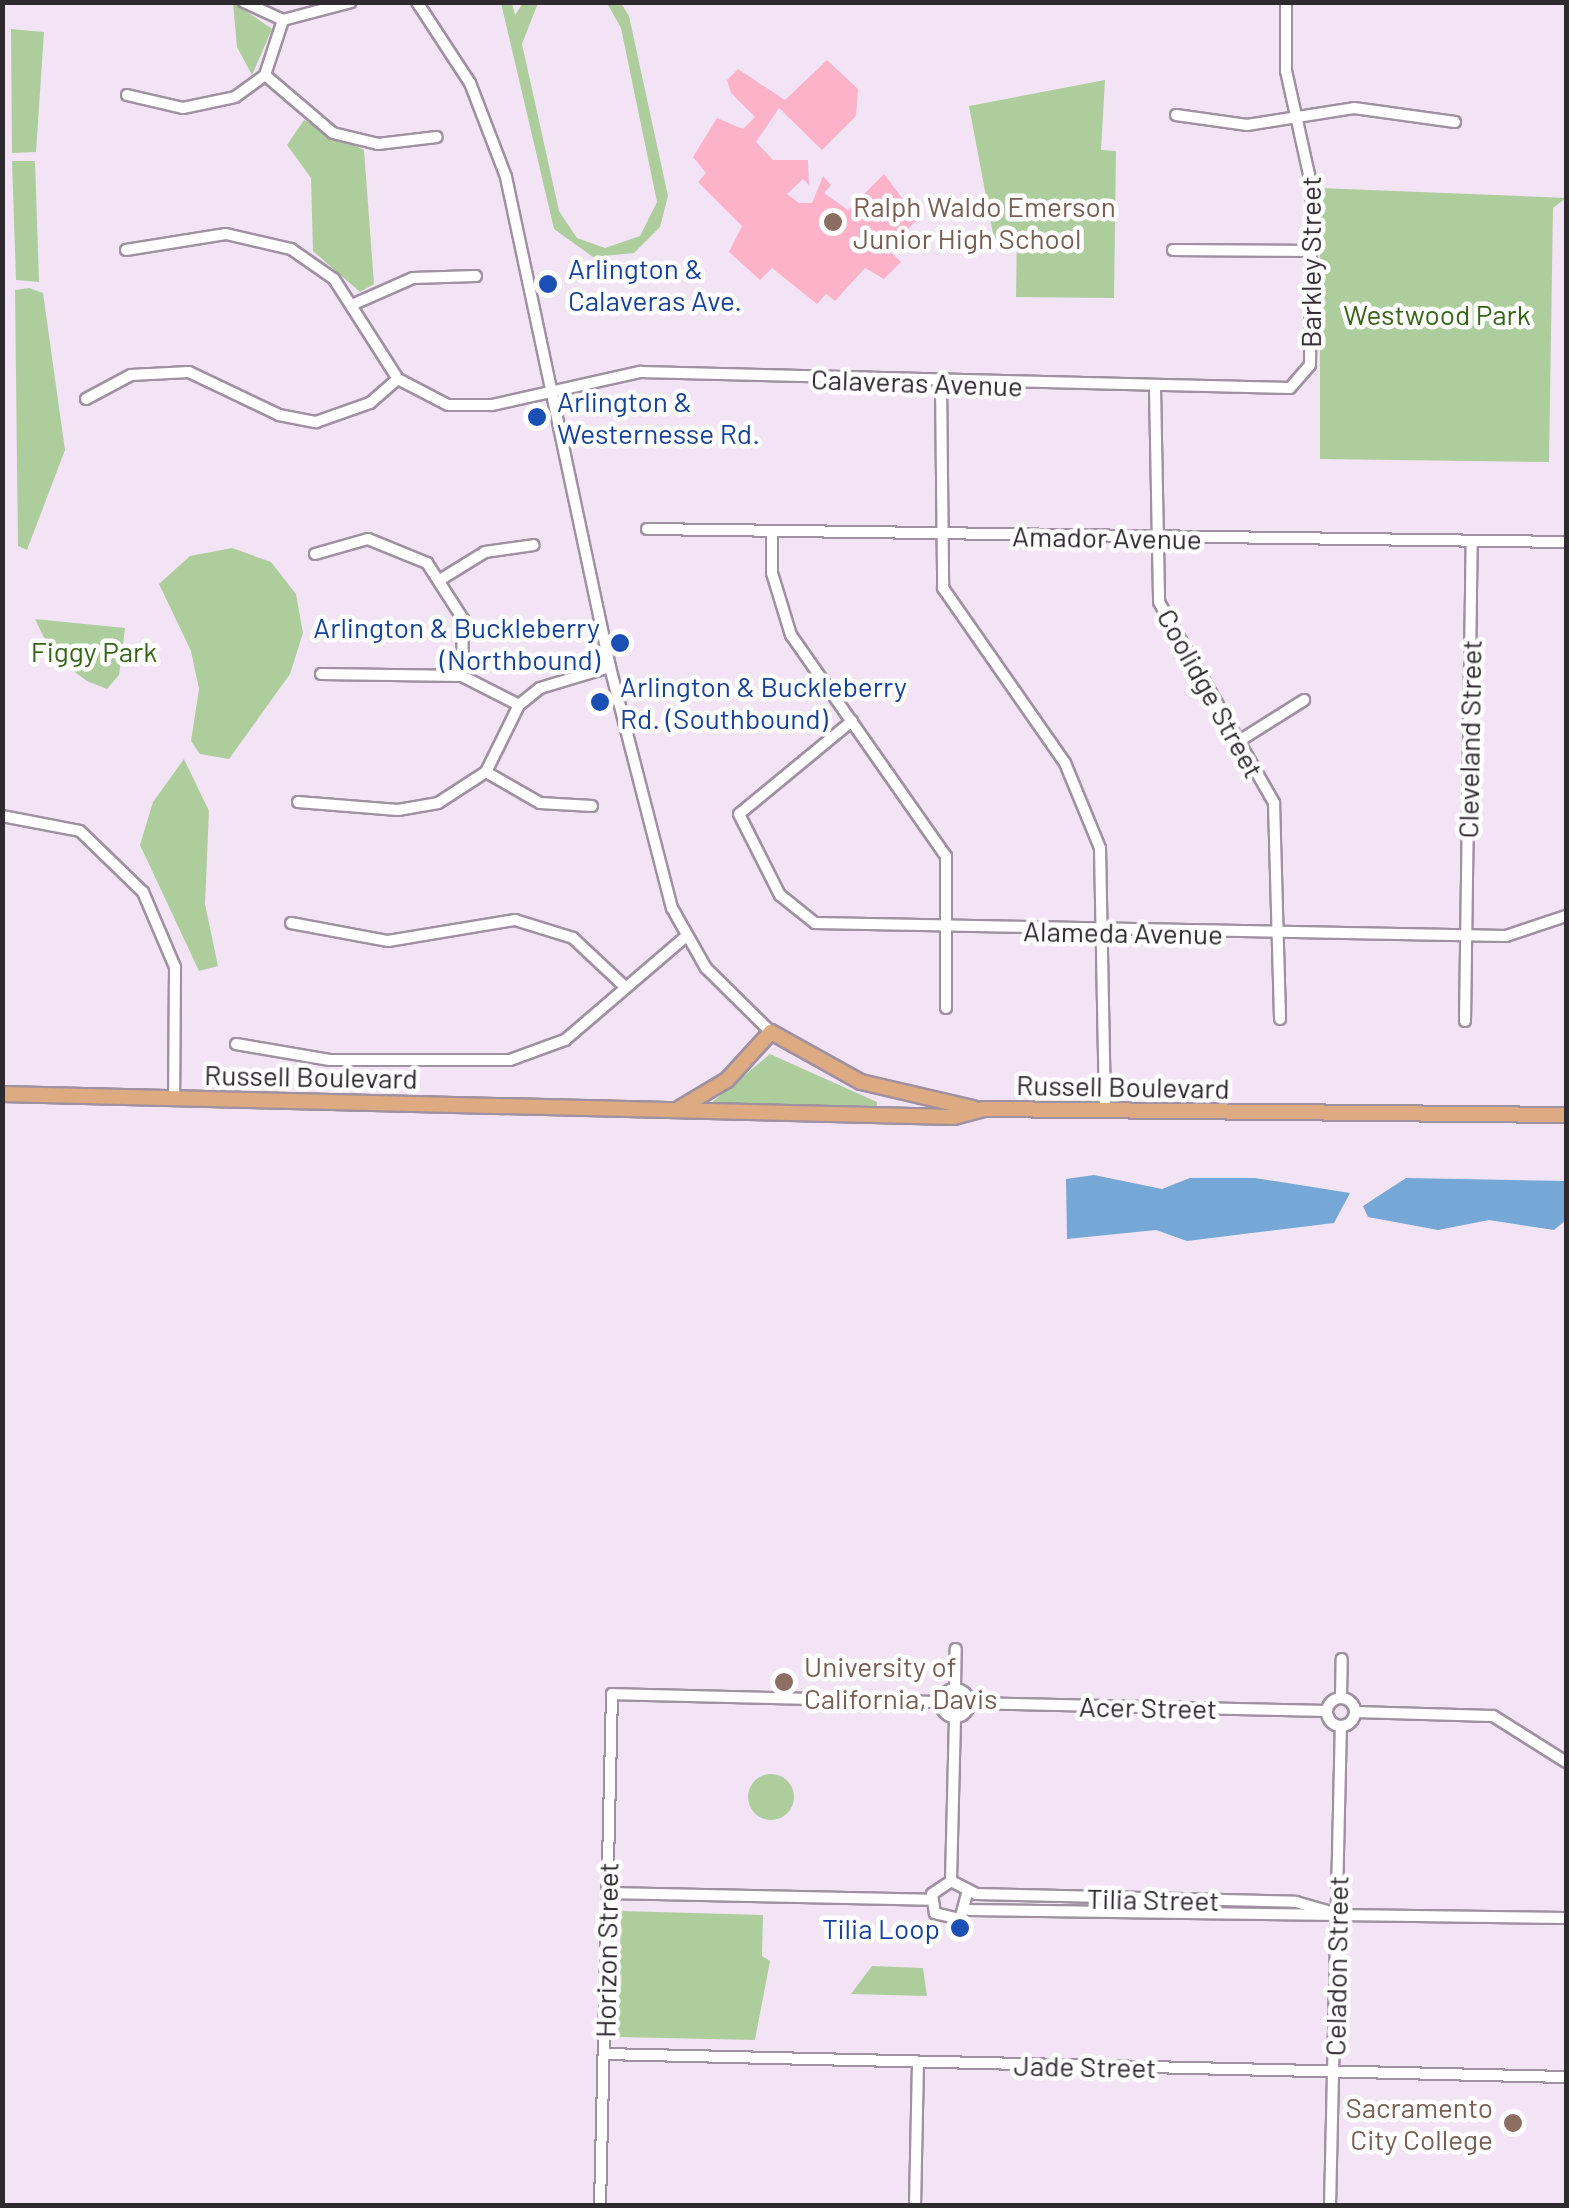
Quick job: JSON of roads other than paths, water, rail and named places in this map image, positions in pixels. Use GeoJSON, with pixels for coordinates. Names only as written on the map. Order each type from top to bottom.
{"type":"FeatureCollection","features":[{"type":"Feature","properties":{"kind":"main road"},"geometry":{"type":"LineString","coordinates":[[680,1108],[720,1085],[771,1032],[861,1082],[984,1109]]}},
{"type":"Feature","properties":{"kind":"main road","name":"Russell Boulevard"},"geometry":{"type":"LineString","coordinates":[[2,1094],[954,1117],[984,1109],[1566,1115]]}},
{"type":"Feature","properties":{"kind":"street"},"geometry":{"type":"LineString","coordinates":[[244,2],[284,20],[351,2]]}},
{"type":"Feature","properties":{"kind":"street"},"geometry":{"type":"LineString","coordinates":[[416,2],[493,138],[552,390],[610,667],[685,937],[771,1032]]}},
{"type":"Feature","properties":{"kind":"street","name":"Barkley Street"},"geometry":{"type":"LineString","coordinates":[[1284,389],[1310,370],[1311,251],[1311,168],[1286,71],[1286,2]]}},
{"type":"Feature","properties":{"kind":"street"},"geometry":{"type":"LineString","coordinates":[[127,95],[207,107],[265,75],[284,20]]}},
{"type":"Feature","properties":{"kind":"street"},"geometry":{"type":"LineString","coordinates":[[265,75],[333,133],[378,144],[437,137]]}},
{"type":"Feature","properties":{"kind":"street"},"geometry":{"type":"LineString","coordinates":[[1176,115],[1247,125],[1354,108],[1454,122]]}},
{"type":"Feature","properties":{"kind":"street"},"geometry":{"type":"LineString","coordinates":[[86,399],[131,376],[189,372],[278,416],[316,422],[370,403],[398,379],[354,304],[315,262],[260,239],[208,235],[126,250]]}},
{"type":"Feature","properties":{"kind":"street"},"geometry":{"type":"LineString","coordinates":[[1172,250],[1311,251]]}},
{"type":"Feature","properties":{"kind":"street"},"geometry":{"type":"LineString","coordinates":[[354,304],[413,278],[476,276]]}},
{"type":"Feature","properties":{"kind":"street","name":"Calaveras Avenue"},"geometry":{"type":"LineString","coordinates":[[398,379],[474,407],[640,372],[1284,389]]}},
{"type":"Feature","properties":{"kind":"street"},"geometry":{"type":"LineString","coordinates":[[941,381],[938,535],[952,609],[1079,790],[1103,863],[1107,932],[1105,1110]]}},
{"type":"Feature","properties":{"kind":"street","name":"Coolidge Street"},"geometry":{"type":"LineString","coordinates":[[1156,388],[1153,538],[1159,602],[1239,741],[1279,830],[1280,1018]]}},
{"type":"Feature","properties":{"kind":"street","name":"Amador Avenue"},"geometry":{"type":"LineString","coordinates":[[647,530],[1566,542]]}},
{"type":"Feature","properties":{"kind":"street"},"geometry":{"type":"LineString","coordinates":[[772,531],[785,622],[938,838],[948,930],[946,1008]]}},
{"type":"Feature","properties":{"kind":"street","name":"Cleveland Street"},"geometry":{"type":"LineString","coordinates":[[1465,1021],[1472,542]]}},
{"type":"Feature","properties":{"kind":"street"},"geometry":{"type":"LineString","coordinates":[[314,554],[339,543],[390,543],[443,578],[463,619],[462,676]]}},
{"type":"Feature","properties":{"kind":"street"},"geometry":{"type":"LineString","coordinates":[[443,578],[484,552],[534,546]]}},
{"type":"Feature","properties":{"kind":"street"},"geometry":{"type":"LineString","coordinates":[[298,802],[422,808],[486,772],[519,705],[559,678],[610,667]]}},
{"type":"Feature","properties":{"kind":"street"},"geometry":{"type":"LineString","coordinates":[[322,674],[462,676],[519,705]]}},
{"type":"Feature","properties":{"kind":"street"},"geometry":{"type":"LineString","coordinates":[[1239,741],[1304,700]]}},
{"type":"Feature","properties":{"kind":"street","name":"Alameda Avenue"},"geometry":{"type":"LineString","coordinates":[[852,721],[739,814],[800,916],[834,928],[1506,936],[1566,916]]}},
{"type":"Feature","properties":{"kind":"street"},"geometry":{"type":"LineString","coordinates":[[486,772],[530,800],[592,806]]}},
{"type":"Feature","properties":{"kind":"street"},"geometry":{"type":"LineString","coordinates":[[2,816],[87,835],[143,892],[175,967],[174,1098]]}},
{"type":"Feature","properties":{"kind":"street"},"geometry":{"type":"LineString","coordinates":[[291,923],[388,940],[515,920],[573,938],[623,985]]}},
{"type":"Feature","properties":{"kind":"street"},"geometry":{"type":"LineString","coordinates":[[236,1044],[330,1060],[510,1060],[564,1040],[623,985],[685,937]]}},
{"type":"Feature","properties":{"kind":"street"},"geometry":{"type":"LineString","coordinates":[[608,1893],[930,1900],[950,1880],[954,1717],[941,1702],[955,1688],[956,1649]]}},
{"type":"Feature","properties":{"kind":"street"},"geometry":{"type":"LineString","coordinates":[[1342,1659],[1341,1698],[1327,1712],[1341,1726],[1355,1712]]}},
{"type":"Feature","properties":{"kind":"street"},"geometry":{"type":"LineString","coordinates":[[954,1717],[970,1703],[955,1688]]}},
{"type":"Feature","properties":{"kind":"street","name":"Horizon Street"},"geometry":{"type":"LineString","coordinates":[[600,2206],[612,1694],[941,1702]]}},
{"type":"Feature","properties":{"kind":"street"},"geometry":{"type":"LineString","coordinates":[[1341,1698],[1355,1712],[1493,1716],[1566,1762]]}},
{"type":"Feature","properties":{"kind":"street","name":"Acer Street"},"geometry":{"type":"LineString","coordinates":[[970,1703],[1327,1712]]}},
{"type":"Feature","properties":{"kind":"street","name":"Celadon Street"},"geometry":{"type":"LineString","coordinates":[[1330,2206],[1341,1726]]}},
{"type":"Feature","properties":{"kind":"street"},"geometry":{"type":"LineString","coordinates":[[950,1880],[968,1890],[969,1910]]}},
{"type":"Feature","properties":{"kind":"street","name":"Tilia Street"},"geometry":{"type":"LineString","coordinates":[[968,1890],[1296,1902],[1337,1913]]}},
{"type":"Feature","properties":{"kind":"street","name":"Tilia Street"},"geometry":{"type":"LineString","coordinates":[[930,1900],[946,1921],[969,1910],[1566,1918]]}},
{"type":"Feature","properties":{"kind":"street","name":"Jade Street"},"geometry":{"type":"LineString","coordinates":[[604,2054],[1566,2077]]}},
{"type":"Feature","properties":{"kind":"street"},"geometry":{"type":"LineString","coordinates":[[915,2206],[918,2062]]}},
{"type":"Feature","properties":{"kind":"water"},"geometry":{"type":"Polygon","coordinates":[[[1094,1175],[1162,1189],[1190,1178],[1255,1178],[1350,1193],[1334,1223],[1187,1241],[1156,1230],[1067,1239],[1066,1179],[1094,1175]]]}},
{"type":"Feature","properties":{"kind":"water"},"geometry":{"type":"Polygon","coordinates":[[[1406,1178],[1566,1181],[1566,1220],[1554,1230],[1489,1220],[1438,1230],[1368,1217],[1363,1206],[1406,1178]]]}},
{"type":"Feature","properties":{"kind":"place","name":"Ralph Waldo Emerson Junior High School"},"geometry":{"type":"Point","coordinates":[833,222]}},
{"type":"Feature","properties":{"kind":"place","name":"Arlington & Calaveras Ave."},"geometry":{"type":"Point","coordinates":[548,284]}},
{"type":"Feature","properties":{"kind":"place","name":"Arlington & Westernesse Rd."},"geometry":{"type":"Point","coordinates":[537,417]}},
{"type":"Feature","properties":{"kind":"place","name":"Arlington & Buckleberry (Northbound)"},"geometry":{"type":"Point","coordinates":[620,643]}},
{"type":"Feature","properties":{"kind":"place","name":"Arlington & Buckleberry Rd. (Southbound)"},"geometry":{"type":"Point","coordinates":[600,702]}},
{"type":"Feature","properties":{"kind":"place","name":"University of California, Davis"},"geometry":{"type":"Point","coordinates":[784,1682]}},
{"type":"Feature","properties":{"kind":"place","name":"Tilia Loop"},"geometry":{"type":"Point","coordinates":[960,1928]}},
{"type":"Feature","properties":{"kind":"place","name":"Sacramento City College"},"geometry":{"type":"Point","coordinates":[1513,2123]}},
{"type":"Feature","properties":{"kind":"park label","name":"Westwood Park"},"geometry":{"type":"Point","coordinates":[1437,314]}},
{"type":"Feature","properties":{"kind":"park label","name":"Figgy Park"},"geometry":{"type":"Point","coordinates":[94,651]}}]}
